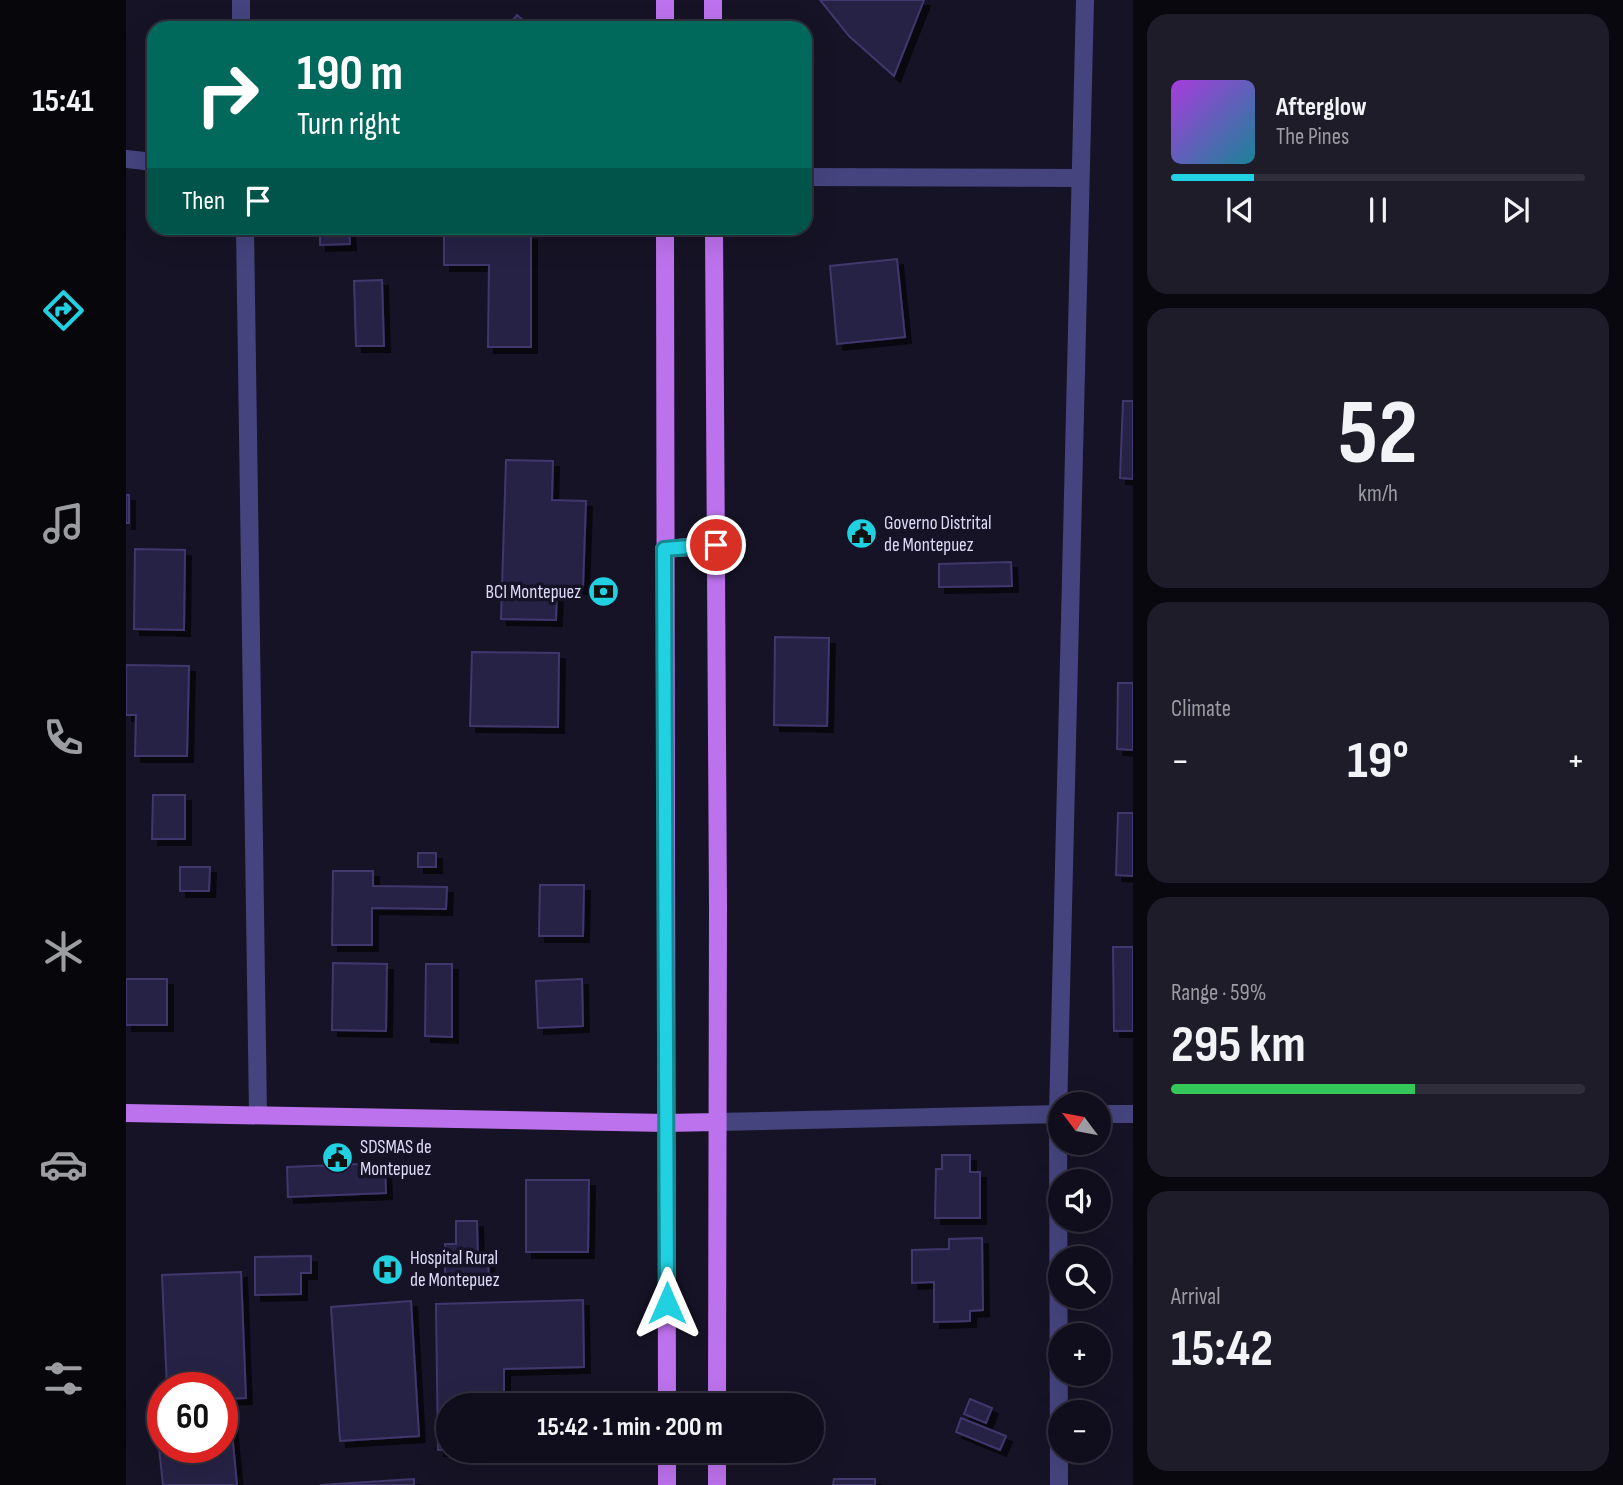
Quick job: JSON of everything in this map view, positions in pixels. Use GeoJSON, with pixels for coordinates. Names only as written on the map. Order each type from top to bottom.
{"type":"FeatureCollection","features":[{"type":"Feature","properties":{"kind":"main road"},"geometry":{"type":"LineString","coordinates":[[665,0],[665,21]]}},
{"type":"Feature","properties":{"kind":"main road"},"geometry":{"type":"LineString","coordinates":[[713,0],[713,21]]}},
{"type":"Feature","properties":{"kind":"main road"},"geometry":{"type":"LineString","coordinates":[[665,235],[667,1393]]}},
{"type":"Feature","properties":{"kind":"main road"},"geometry":{"type":"LineString","coordinates":[[714,235],[717,1393]]}},
{"type":"Feature","properties":{"kind":"main road"},"geometry":{"type":"LineString","coordinates":[[664,549],[716,545]]}},
{"type":"Feature","properties":{"kind":"main road"},"geometry":{"type":"LineString","coordinates":[[126,1113],[716,1122]]}},
{"type":"Feature","properties":{"kind":"main road"},"geometry":{"type":"LineString","coordinates":[[667,1463],[667,1485]]}},
{"type":"Feature","properties":{"kind":"main road"},"geometry":{"type":"LineString","coordinates":[[717,1463],[717,1485]]}},
{"type":"Feature","properties":{"kind":"street"},"geometry":{"type":"LineString","coordinates":[[241,0],[241,21]]}},
{"type":"Feature","properties":{"kind":"street"},"geometry":{"type":"LineString","coordinates":[[1059,1092],[1084,0]]}},
{"type":"Feature","properties":{"kind":"street"},"geometry":{"type":"LineString","coordinates":[[126,159],[147,161]]}},
{"type":"Feature","properties":{"kind":"street"},"geometry":{"type":"LineString","coordinates":[[812,177],[1080,178]]}},
{"type":"Feature","properties":{"kind":"street"},"geometry":{"type":"LineString","coordinates":[[245,235],[258,1115]]}},
{"type":"Feature","properties":{"kind":"street"},"geometry":{"type":"LineString","coordinates":[[716,1122],[1048,1114]]}},
{"type":"Feature","properties":{"kind":"street"},"geometry":{"type":"LineString","coordinates":[[1111,1114],[1133,1114]]}},
{"type":"Feature","properties":{"kind":"street"},"geometry":{"type":"LineString","coordinates":[[1059,1155],[1059,1485]]}},
{"type":"Feature","properties":{"kind":"building"},"geometry":{"type":"Polygon","coordinates":[[[820,0],[924,0],[894,76],[849,36],[820,0]]]}},
{"type":"Feature","properties":{"kind":"building"},"geometry":{"type":"Polygon","coordinates":[[[517,15],[524,21],[512,21],[517,15]]]}},
{"type":"Feature","properties":{"kind":"building"},"geometry":{"type":"Polygon","coordinates":[[[320,235],[349,235],[350,244],[320,245],[320,235]]]}},
{"type":"Feature","properties":{"kind":"building"},"geometry":{"type":"Polygon","coordinates":[[[444,235],[531,235],[531,347],[488,347],[489,265],[444,265],[444,235]]]}},
{"type":"Feature","properties":{"kind":"building"},"geometry":{"type":"Polygon","coordinates":[[[897,259],[905,337],[837,344],[830,266],[897,259]]]}},
{"type":"Feature","properties":{"kind":"building"},"geometry":{"type":"Polygon","coordinates":[[[382,280],[384,346],[356,346],[354,281],[382,280]]]}},
{"type":"Feature","properties":{"kind":"building"},"geometry":{"type":"Polygon","coordinates":[[[1123,401],[1133,401],[1133,479],[1120,478],[1123,401]]]}},
{"type":"Feature","properties":{"kind":"building"},"geometry":{"type":"Polygon","coordinates":[[[506,460],[553,461],[552,500],[586,501],[583,588],[557,587],[556,620],[501,619],[506,460]]]}},
{"type":"Feature","properties":{"kind":"building"},"geometry":{"type":"Polygon","coordinates":[[[126,495],[129,495],[129,523],[126,523],[126,495]]]}},
{"type":"Feature","properties":{"kind":"building"},"geometry":{"type":"Polygon","coordinates":[[[135,549],[185,550],[184,630],[134,629],[135,549]]]}},
{"type":"Feature","properties":{"kind":"building"},"geometry":{"type":"Polygon","coordinates":[[[1011,562],[1012,586],[939,587],[939,564],[1011,562]]]}},
{"type":"Feature","properties":{"kind":"building"},"geometry":{"type":"Polygon","coordinates":[[[775,637],[829,638],[827,726],[774,725],[775,637]]]}},
{"type":"Feature","properties":{"kind":"building"},"geometry":{"type":"Polygon","coordinates":[[[472,652],[559,653],[558,727],[470,726],[472,652]]]}},
{"type":"Feature","properties":{"kind":"building"},"geometry":{"type":"Polygon","coordinates":[[[126,665],[189,666],[187,756],[135,756],[136,715],[126,715],[126,665]]]}},
{"type":"Feature","properties":{"kind":"building"},"geometry":{"type":"Polygon","coordinates":[[[1118,683],[1133,683],[1133,750],[1117,749],[1118,683]]]}},
{"type":"Feature","properties":{"kind":"building"},"geometry":{"type":"Polygon","coordinates":[[[153,795],[185,795],[185,839],[152,839],[153,795]]]}},
{"type":"Feature","properties":{"kind":"building"},"geometry":{"type":"Polygon","coordinates":[[[1118,813],[1133,813],[1133,876],[1116,875],[1118,813]]]}},
{"type":"Feature","properties":{"kind":"building"},"geometry":{"type":"Polygon","coordinates":[[[418,853],[436,853],[436,867],[418,867],[418,853]]]}},
{"type":"Feature","properties":{"kind":"building"},"geometry":{"type":"Polygon","coordinates":[[[180,867],[210,867],[209,891],[180,891],[180,867]]]}},
{"type":"Feature","properties":{"kind":"building"},"geometry":{"type":"Polygon","coordinates":[[[333,871],[373,871],[373,886],[447,887],[446,909],[372,908],[372,945],[332,945],[333,871]]]}},
{"type":"Feature","properties":{"kind":"building"},"geometry":{"type":"Polygon","coordinates":[[[540,885],[584,885],[583,936],[539,936],[540,885]]]}},
{"type":"Feature","properties":{"kind":"building"},"geometry":{"type":"Polygon","coordinates":[[[1113,947],[1133,947],[1133,1031],[1114,1031],[1113,947]]]}},
{"type":"Feature","properties":{"kind":"building"},"geometry":{"type":"Polygon","coordinates":[[[333,963],[387,964],[386,1031],[332,1030],[333,963]]]}},
{"type":"Feature","properties":{"kind":"building"},"geometry":{"type":"Polygon","coordinates":[[[426,964],[452,964],[452,1037],[425,1036],[426,964]]]}},
{"type":"Feature","properties":{"kind":"building"},"geometry":{"type":"Polygon","coordinates":[[[126,979],[167,979],[167,1025],[126,1025],[126,979]]]}},
{"type":"Feature","properties":{"kind":"building"},"geometry":{"type":"Polygon","coordinates":[[[582,979],[583,1026],[538,1028],[536,981],[582,979]]]}},
{"type":"Feature","properties":{"kind":"building"},"geometry":{"type":"Polygon","coordinates":[[[942,1155],[970,1155],[970,1172],[980,1172],[980,1218],[935,1218],[936,1169],[942,1169],[942,1155]]]}},
{"type":"Feature","properties":{"kind":"building"},"geometry":{"type":"Polygon","coordinates":[[[385,1163],[386,1193],[288,1197],[287,1167],[385,1163]]]}},
{"type":"Feature","properties":{"kind":"building"},"geometry":{"type":"Polygon","coordinates":[[[526,1180],[589,1180],[588,1252],[526,1252],[526,1180]]]}},
{"type":"Feature","properties":{"kind":"building"},"geometry":{"type":"Polygon","coordinates":[[[456,1221],[477,1221],[478,1259],[488,1259],[489,1279],[445,1280],[445,1244],[456,1244],[456,1221]]]}},
{"type":"Feature","properties":{"kind":"building"},"geometry":{"type":"Polygon","coordinates":[[[982,1238],[983,1310],[970,1311],[970,1321],[934,1322],[934,1282],[912,1283],[912,1250],[949,1249],[949,1239],[982,1238]]]}},
{"type":"Feature","properties":{"kind":"building"},"geometry":{"type":"Polygon","coordinates":[[[311,1256],[311,1273],[301,1273],[301,1294],[255,1295],[255,1257],[311,1256]]]}},
{"type":"Feature","properties":{"kind":"building"},"geometry":{"type":"Polygon","coordinates":[[[241,1272],[246,1398],[238,1398],[238,1372],[166,1372],[162,1275],[241,1272]]]}},
{"type":"Feature","properties":{"kind":"building"},"geometry":{"type":"Polygon","coordinates":[[[583,1300],[584,1367],[504,1369],[504,1393],[437,1393],[436,1304],[583,1300]]]}},
{"type":"Feature","properties":{"kind":"building"},"geometry":{"type":"Polygon","coordinates":[[[411,1301],[419,1436],[340,1441],[331,1307],[411,1301]]]}},
{"type":"Feature","properties":{"kind":"building"},"geometry":{"type":"Polygon","coordinates":[[[970,1399],[992,1408],[986,1423],[964,1414],[970,1399]]]}},
{"type":"Feature","properties":{"kind":"building"},"geometry":{"type":"Polygon","coordinates":[[[961,1418],[1006,1436],[1000,1450],[956,1432],[961,1418]]]}},
{"type":"Feature","properties":{"kind":"building"},"geometry":{"type":"Polygon","coordinates":[[[161,1463],[235,1463],[237,1485],[163,1485],[161,1463]]]}},
{"type":"Feature","properties":{"kind":"building"},"geometry":{"type":"Polygon","coordinates":[[[414,1479],[414,1485],[320,1485],[414,1479]]]}},
{"type":"Feature","properties":{"kind":"building"},"geometry":{"type":"Polygon","coordinates":[[[834,1479],[875,1479],[875,1485],[833,1485],[834,1479]]]}},
{"type":"Feature","properties":{"kind":"place","name":"Governo Distrital de Montepuez"},"geometry":{"type":"Point","coordinates":[861,534]}},
{"type":"Feature","properties":{"kind":"place","name":"BCI Montepuez"},"geometry":{"type":"Point","coordinates":[604,592]}},
{"type":"Feature","properties":{"kind":"place","name":"SDSMAS de Montepuez"},"geometry":{"type":"Point","coordinates":[337,1158]}},
{"type":"Feature","properties":{"kind":"place","name":"Hospital Rural de Montepuez"},"geometry":{"type":"Point","coordinates":[387,1269]}},
{"type":"Feature","properties":{"kind":"route"},"geometry":{"type":"LineString","coordinates":[[667,1303],[664,549],[716,545]]}}]}
